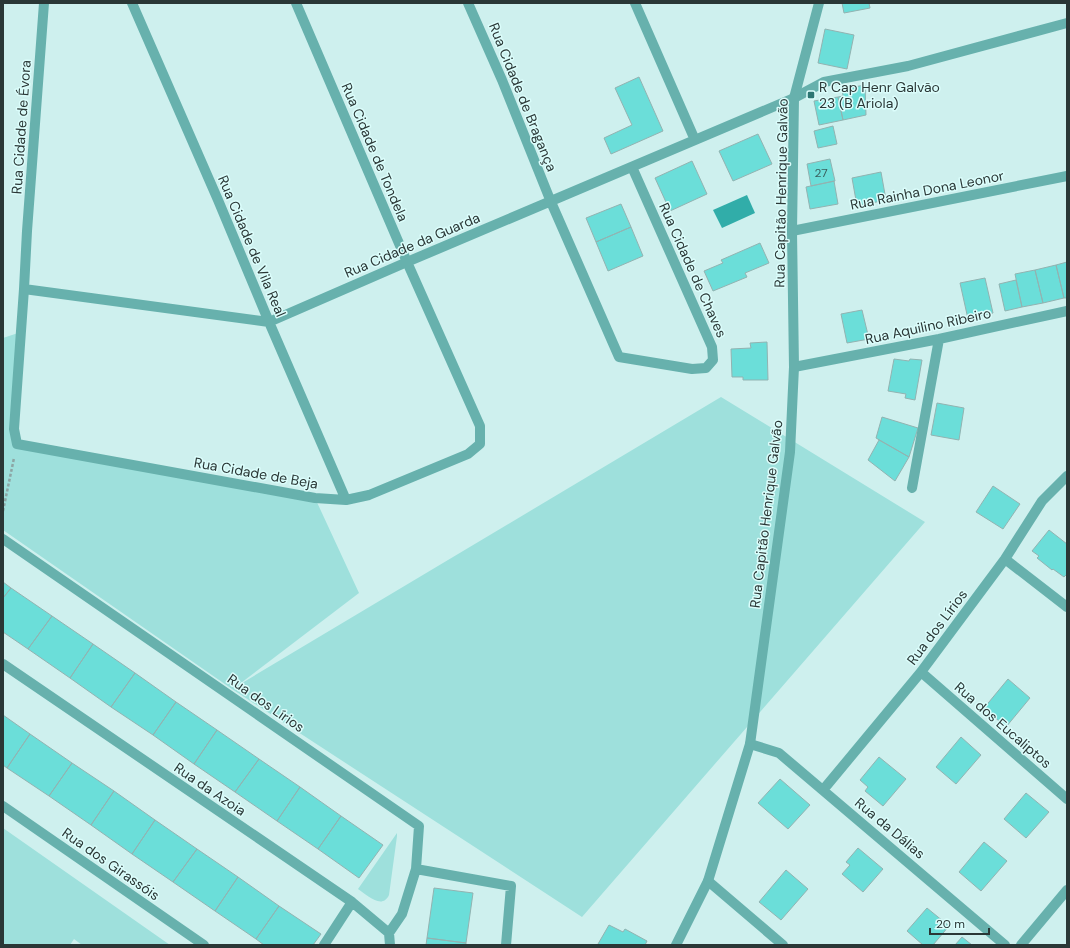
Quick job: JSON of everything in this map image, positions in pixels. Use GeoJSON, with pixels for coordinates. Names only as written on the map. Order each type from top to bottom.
{"type":"FeatureCollection","features":[{"type":"Feature","properties":{"kind":"street","name":"Rua Cidade de Évora"},"geometry":{"type":"LineString","coordinates":[[17,444],[14,429],[44,3]]}},
{"type":"Feature","properties":{"kind":"street","name":"Rua Cidade de Vila Real"},"geometry":{"type":"LineString","coordinates":[[132,3],[346,500]]}},
{"type":"Feature","properties":{"kind":"street","name":"Rua Cidade de Tondela"},"geometry":{"type":"LineString","coordinates":[[296,3],[407,262],[480,426],[480,444]]}},
{"type":"Feature","properties":{"kind":"street","name":"Rua Cidade de Bragança"},"geometry":{"type":"LineString","coordinates":[[468,3],[502,80],[551,202]]}},
{"type":"Feature","properties":{"kind":"street"},"geometry":{"type":"LineString","coordinates":[[635,3],[695,140]]}},
{"type":"Feature","properties":{"kind":"street","name":"Rua Capitão Henrique Galvão"},"geometry":{"type":"LineString","coordinates":[[676,945],[708,881],[750,744],[790,452],[794,367],[792,231],[794,98],[819,3]]}},
{"type":"Feature","properties":{"kind":"street","name":"Rua Cidade da Guarda"},"geometry":{"type":"LineString","coordinates":[[269,322],[794,98],[824,82],[908,66],[1067,23]]}},
{"type":"Feature","properties":{"kind":"street","name":"Rua Cidade de Chaves"},"geometry":{"type":"LineString","coordinates":[[551,202],[620,357],[692,369],[706,368],[713,360],[712,347],[632,167]]}},
{"type":"Feature","properties":{"kind":"street","name":"Rua Rainha Dona Leonor"},"geometry":{"type":"LineString","coordinates":[[792,231],[1067,176]]}},
{"type":"Feature","properties":{"kind":"street"},"geometry":{"type":"LineString","coordinates":[[24,289],[269,322]]}},
{"type":"Feature","properties":{"kind":"street","name":"Rua Aquilino Ribeiro"},"geometry":{"type":"LineString","coordinates":[[794,367],[939,339],[1067,311]]}},
{"type":"Feature","properties":{"kind":"street"},"geometry":{"type":"LineString","coordinates":[[912,488],[939,339]]}},
{"type":"Feature","properties":{"kind":"street","name":"Rua Cidade de Beja"},"geometry":{"type":"LineString","coordinates":[[17,444],[315,498],[346,500],[369,495],[468,454],[480,444]]}},
{"type":"Feature","properties":{"kind":"street","name":"Rua dos Lírios"},"geometry":{"type":"LineString","coordinates":[[823,790],[921,672],[1005,559],[1042,501],[1067,476]]}},
{"type":"Feature","properties":{"kind":"street","name":"Rua dos Lírios"},"geometry":{"type":"LineString","coordinates":[[3,539],[419,826],[416,869],[402,914],[389,933]]}},
{"type":"Feature","properties":{"kind":"street"},"geometry":{"type":"LineString","coordinates":[[1005,559],[1067,607]]}},
{"type":"Feature","properties":{"kind":"street","name":"Rua da Azoia"},"geometry":{"type":"LineString","coordinates":[[3,664],[352,902],[389,933]]}},
{"type":"Feature","properties":{"kind":"street","name":"Rua dos Eucaliptos"},"geometry":{"type":"LineString","coordinates":[[921,672],[1067,799]]}},
{"type":"Feature","properties":{"kind":"street","name":"Rua da Dálias"},"geometry":{"type":"LineString","coordinates":[[750,744],[779,753],[1005,945]]}},
{"type":"Feature","properties":{"kind":"street","name":"Rua dos Girassóis"},"geometry":{"type":"LineString","coordinates":[[3,806],[204,945]]}},
{"type":"Feature","properties":{"kind":"street"},"geometry":{"type":"LineString","coordinates":[[416,869],[511,886],[506,945]]}},
{"type":"Feature","properties":{"kind":"street"},"geometry":{"type":"LineString","coordinates":[[708,881],[783,945]]}},
{"type":"Feature","properties":{"kind":"street"},"geometry":{"type":"LineString","coordinates":[[1021,945],[1067,890]]}},
{"type":"Feature","properties":{"kind":"street"},"geometry":{"type":"LineString","coordinates":[[324,945],[352,902]]}},
{"type":"Feature","properties":{"kind":"street"},"geometry":{"type":"LineString","coordinates":[[389,933],[390,945]]}},
{"type":"Feature","properties":{"kind":"path"},"geometry":{"type":"LineString","coordinates":[[3,511],[17,444]]}},
{"type":"Feature","properties":{"kind":"shaded area"},"geometry":{"type":"Polygon","coordinates":[[[747,195],[755,213],[722,228],[713,210],[747,195]]]}},
{"type":"Feature","properties":{"kind":"shaded area"},"geometry":{"type":"Polygon","coordinates":[[[21,332],[17,444],[315,498],[359,593],[237,686],[721,397],[925,522],[582,917],[232,689],[3,530],[3,338],[21,332]]]}},
{"type":"Feature","properties":{"kind":"shaded area"},"geometry":{"type":"Polygon","coordinates":[[[3,828],[170,945],[82,945],[74,939],[70,945],[3,945],[3,828]]]}},
{"type":"Feature","properties":{"kind":"shaded area"},"geometry":{"type":"Polygon","coordinates":[[[397,833],[389,895],[382,901],[374,900],[358,889],[397,833]]]}},
{"type":"Feature","properties":{"kind":"building"},"geometry":{"type":"Polygon","coordinates":[[[842,3],[869,3],[870,8],[844,13],[842,3]]]}},
{"type":"Feature","properties":{"kind":"building"},"geometry":{"type":"Polygon","coordinates":[[[825,29],[854,35],[847,69],[818,63],[825,29]]]}},
{"type":"Feature","properties":{"kind":"building"},"geometry":{"type":"Polygon","coordinates":[[[639,77],[663,131],[611,154],[604,138],[632,125],[615,88],[639,77]]]}},
{"type":"Feature","properties":{"kind":"building"},"geometry":{"type":"Polygon","coordinates":[[[865,85],[866,115],[843,120],[838,97],[843,96],[842,89],[865,85]]]}},
{"type":"Feature","properties":{"kind":"building"},"geometry":{"type":"Polygon","coordinates":[[[838,97],[843,120],[819,125],[814,101],[838,97]]]}},
{"type":"Feature","properties":{"kind":"building"},"geometry":{"type":"Polygon","coordinates":[[[833,126],[837,144],[818,148],[814,131],[833,126]]]}},
{"type":"Feature","properties":{"kind":"building"},"geometry":{"type":"Polygon","coordinates":[[[758,134],[772,164],[733,181],[719,151],[758,134]]]}},
{"type":"Feature","properties":{"kind":"building"},"geometry":{"type":"Polygon","coordinates":[[[830,159],[835,181],[811,186],[807,164],[830,159]]]}},
{"type":"Feature","properties":{"kind":"building"},"geometry":{"type":"Polygon","coordinates":[[[692,161],[707,194],[670,211],[655,178],[692,161]]]}},
{"type":"Feature","properties":{"kind":"building"},"geometry":{"type":"Polygon","coordinates":[[[881,172],[886,200],[857,206],[852,178],[881,172]]]}},
{"type":"Feature","properties":{"kind":"building"},"geometry":{"type":"Polygon","coordinates":[[[834,181],[838,204],[810,209],[806,187],[834,181]]]}},
{"type":"Feature","properties":{"kind":"building"},"geometry":{"type":"Polygon","coordinates":[[[621,204],[631,227],[596,242],[586,218],[621,204]]]}},
{"type":"Feature","properties":{"kind":"building"},"geometry":{"type":"Polygon","coordinates":[[[631,227],[643,256],[608,271],[596,242],[631,227]]]}},
{"type":"Feature","properties":{"kind":"building"},"geometry":{"type":"Polygon","coordinates":[[[760,243],[769,263],[745,273],[747,277],[713,291],[704,271],[723,263],[721,260],[760,243]]]}},
{"type":"Feature","properties":{"kind":"building"},"geometry":{"type":"Polygon","coordinates":[[[1067,262],[1067,298],[1064,298],[1056,265],[1067,262]]]}},
{"type":"Feature","properties":{"kind":"building"},"geometry":{"type":"Polygon","coordinates":[[[1056,265],[1064,298],[1043,303],[1035,270],[1056,265]]]}},
{"type":"Feature","properties":{"kind":"building"},"geometry":{"type":"Polygon","coordinates":[[[1035,270],[1043,303],[1022,307],[1015,274],[1035,270]]]}},
{"type":"Feature","properties":{"kind":"building"},"geometry":{"type":"Polygon","coordinates":[[[985,278],[993,313],[968,319],[960,283],[985,278]]]}},
{"type":"Feature","properties":{"kind":"building"},"geometry":{"type":"Polygon","coordinates":[[[1016,280],[1022,307],[1005,311],[999,284],[1016,280]]]}},
{"type":"Feature","properties":{"kind":"building"},"geometry":{"type":"Polygon","coordinates":[[[862,310],[869,339],[847,343],[841,314],[862,310]]]}},
{"type":"Feature","properties":{"kind":"building"},"geometry":{"type":"Polygon","coordinates":[[[767,342],[768,380],[743,380],[743,377],[732,377],[731,349],[751,348],[750,343],[767,342]]]}},
{"type":"Feature","properties":{"kind":"building"},"geometry":{"type":"Polygon","coordinates":[[[894,359],[909,361],[910,359],[922,360],[915,400],[905,398],[906,394],[888,391],[894,359]]]}},
{"type":"Feature","properties":{"kind":"building"},"geometry":{"type":"Polygon","coordinates":[[[937,403],[964,408],[959,440],[931,435],[937,403]]]}},
{"type":"Feature","properties":{"kind":"building"},"geometry":{"type":"Polygon","coordinates":[[[882,417],[918,428],[909,457],[876,438],[882,417]]]}},
{"type":"Feature","properties":{"kind":"building"},"geometry":{"type":"Polygon","coordinates":[[[879,440],[909,457],[895,481],[868,460],[879,440]]]}},
{"type":"Feature","properties":{"kind":"building"},"geometry":{"type":"Polygon","coordinates":[[[993,486],[1020,504],[1003,529],[976,512],[993,486]]]}},
{"type":"Feature","properties":{"kind":"building"},"geometry":{"type":"Polygon","coordinates":[[[1049,530],[1067,544],[1067,574],[1064,577],[1037,558],[1039,556],[1032,551],[1049,530]]]}},
{"type":"Feature","properties":{"kind":"building"},"geometry":{"type":"Polygon","coordinates":[[[3,582],[11,588],[3,598],[3,582]]]}},
{"type":"Feature","properties":{"kind":"building"},"geometry":{"type":"Polygon","coordinates":[[[11,588],[52,616],[28,649],[3,632],[3,598],[11,588]]]}},
{"type":"Feature","properties":{"kind":"building"},"geometry":{"type":"Polygon","coordinates":[[[52,616],[93,644],[70,678],[28,649],[52,616]]]}},
{"type":"Feature","properties":{"kind":"building"},"geometry":{"type":"Polygon","coordinates":[[[93,644],[135,673],[111,707],[70,678],[93,644]]]}},
{"type":"Feature","properties":{"kind":"building"},"geometry":{"type":"Polygon","coordinates":[[[135,673],[176,702],[153,735],[111,707],[135,673]]]}},
{"type":"Feature","properties":{"kind":"building"},"geometry":{"type":"Polygon","coordinates":[[[1008,679],[1030,698],[1006,727],[984,708],[1008,679]]]}},
{"type":"Feature","properties":{"kind":"building"},"geometry":{"type":"Polygon","coordinates":[[[176,702],[217,730],[194,764],[153,735],[176,702]]]}},
{"type":"Feature","properties":{"kind":"building"},"geometry":{"type":"Polygon","coordinates":[[[3,715],[30,734],[7,768],[3,765],[3,715]]]}},
{"type":"Feature","properties":{"kind":"building"},"geometry":{"type":"Polygon","coordinates":[[[217,730],[259,759],[235,792],[194,764],[217,730]]]}},
{"type":"Feature","properties":{"kind":"building"},"geometry":{"type":"Polygon","coordinates":[[[30,734],[72,763],[49,796],[7,768],[30,734]]]}},
{"type":"Feature","properties":{"kind":"building"},"geometry":{"type":"Polygon","coordinates":[[[961,737],[981,755],[956,784],[936,767],[961,737]]]}},
{"type":"Feature","properties":{"kind":"building"},"geometry":{"type":"Polygon","coordinates":[[[879,757],[906,779],[883,806],[865,791],[868,787],[860,780],[879,757]]]}},
{"type":"Feature","properties":{"kind":"building"},"geometry":{"type":"Polygon","coordinates":[[[259,759],[300,787],[277,821],[235,792],[259,759]]]}},
{"type":"Feature","properties":{"kind":"building"},"geometry":{"type":"Polygon","coordinates":[[[72,763],[114,791],[91,825],[49,796],[72,763]]]}},
{"type":"Feature","properties":{"kind":"building"},"geometry":{"type":"Polygon","coordinates":[[[780,779],[810,805],[788,829],[758,803],[780,779]]]}},
{"type":"Feature","properties":{"kind":"building"},"geometry":{"type":"Polygon","coordinates":[[[300,787],[341,816],[318,849],[277,821],[300,787]]]}},
{"type":"Feature","properties":{"kind":"building"},"geometry":{"type":"Polygon","coordinates":[[[114,791],[155,820],[132,854],[91,825],[114,791]]]}},
{"type":"Feature","properties":{"kind":"building"},"geometry":{"type":"Polygon","coordinates":[[[1026,793],[1049,812],[1026,838],[1004,819],[1026,793]]]}},
{"type":"Feature","properties":{"kind":"building"},"geometry":{"type":"Polygon","coordinates":[[[341,816],[383,845],[359,878],[318,849],[341,816]]]}},
{"type":"Feature","properties":{"kind":"building"},"geometry":{"type":"Polygon","coordinates":[[[155,820],[197,849],[173,882],[132,854],[155,820]]]}},
{"type":"Feature","properties":{"kind":"building"},"geometry":{"type":"Polygon","coordinates":[[[984,842],[1007,861],[981,891],[959,872],[984,842]]]}},
{"type":"Feature","properties":{"kind":"building"},"geometry":{"type":"Polygon","coordinates":[[[858,848],[883,869],[863,892],[842,874],[850,865],[846,862],[858,848]]]}},
{"type":"Feature","properties":{"kind":"building"},"geometry":{"type":"Polygon","coordinates":[[[197,849],[238,877],[215,911],[173,882],[197,849]]]}},
{"type":"Feature","properties":{"kind":"building"},"geometry":{"type":"Polygon","coordinates":[[[786,870],[808,889],[781,920],[759,902],[786,870]]]}},
{"type":"Feature","properties":{"kind":"building"},"geometry":{"type":"Polygon","coordinates":[[[238,877],[279,906],[256,939],[215,911],[238,877]]]}},
{"type":"Feature","properties":{"kind":"building"},"geometry":{"type":"Polygon","coordinates":[[[434,888],[473,893],[466,943],[427,938],[434,888]]]}},
{"type":"Feature","properties":{"kind":"building"},"geometry":{"type":"Polygon","coordinates":[[[279,906],[321,934],[313,945],[264,945],[256,939],[279,906]]]}},
{"type":"Feature","properties":{"kind":"building"},"geometry":{"type":"Polygon","coordinates":[[[927,908],[949,926],[933,945],[923,945],[907,931],[927,908]]]}},
{"type":"Feature","properties":{"kind":"building"},"geometry":{"type":"Polygon","coordinates":[[[609,925],[623,932],[625,929],[647,941],[645,945],[599,945],[598,944],[609,925]]]}},
{"type":"Feature","properties":{"kind":"building"},"geometry":{"type":"Polygon","coordinates":[[[962,937],[972,945],[955,945],[962,937]]]}},
{"type":"Feature","properties":{"kind":"building"},"geometry":{"type":"Polygon","coordinates":[[[427,938],[466,943],[466,945],[426,945],[427,938]]]}},
{"type":"Feature","properties":{"kind":"place","name":"R Cap Henr Galvão 23 (B Ariola)"},"geometry":{"type":"Point","coordinates":[811,95]}}]}
